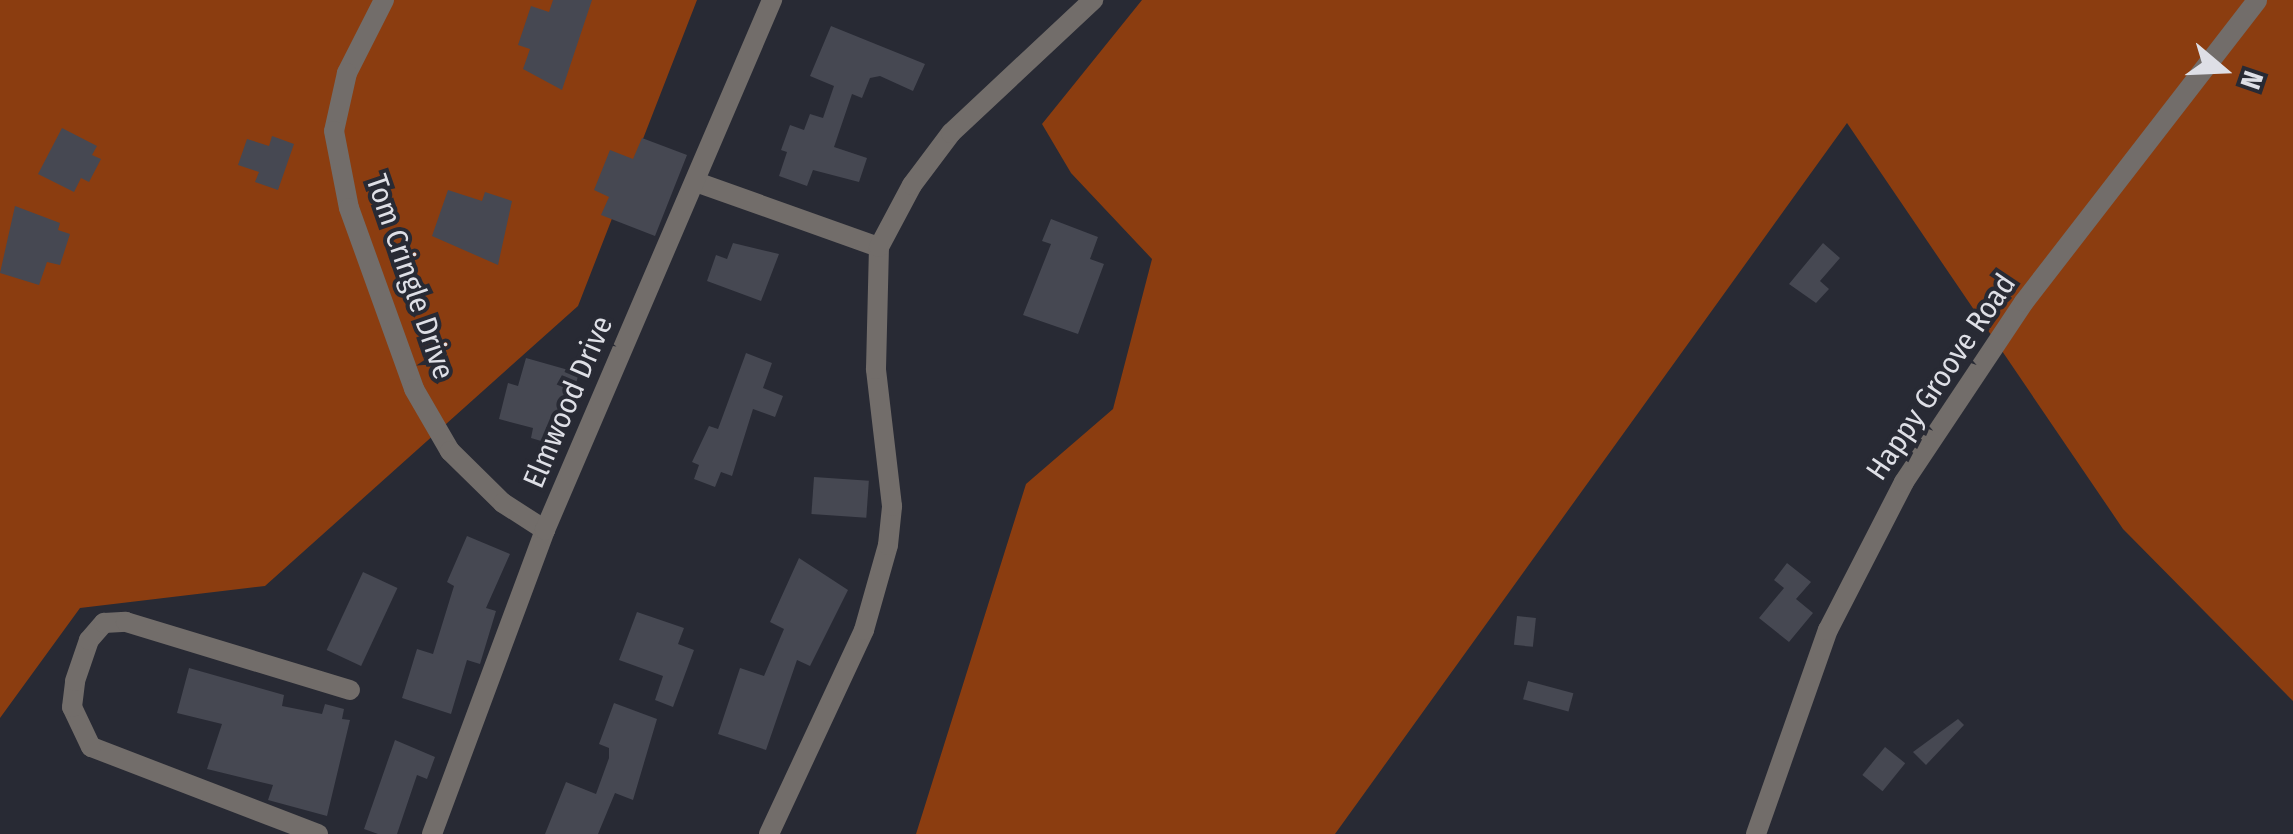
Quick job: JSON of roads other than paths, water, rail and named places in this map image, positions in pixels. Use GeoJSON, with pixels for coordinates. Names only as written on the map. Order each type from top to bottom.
{"type":"FeatureCollection","features":[{"type":"Feature","properties":{"kind":"street","name":"Tom Cringle Drive"},"geometry":{"type":"LineString","coordinates":[[384,0],[347,73],[334,131],[349,208],[414,389],[450,451],[503,502],[545,530]]}},
{"type":"Feature","properties":{"kind":"street","name":"Elmwood Drive"},"geometry":{"type":"LineString","coordinates":[[432,834],[545,530],[772,0]]}},
{"type":"Feature","properties":{"kind":"street"},"geometry":{"type":"LineString","coordinates":[[769,834],[864,630],[888,545],[892,506],[876,369],[879,247],[912,185],[951,132],[1094,0]]}},
{"type":"Feature","properties":{"kind":"street","name":"Happy Groove Road"},"geometry":{"type":"LineString","coordinates":[[1756,834],[1828,630],[1904,482],[2024,302],[2257,0]]}},
{"type":"Feature","properties":{"kind":"street"},"geometry":{"type":"LineString","coordinates":[[696,182],[879,247]]}},
{"type":"Feature","properties":{"kind":"street"},"geometry":{"type":"LineString","coordinates":[[318,834],[91,747],[72,707],[75,682],[89,640],[104,623],[126,622],[350,690]]}}]}
